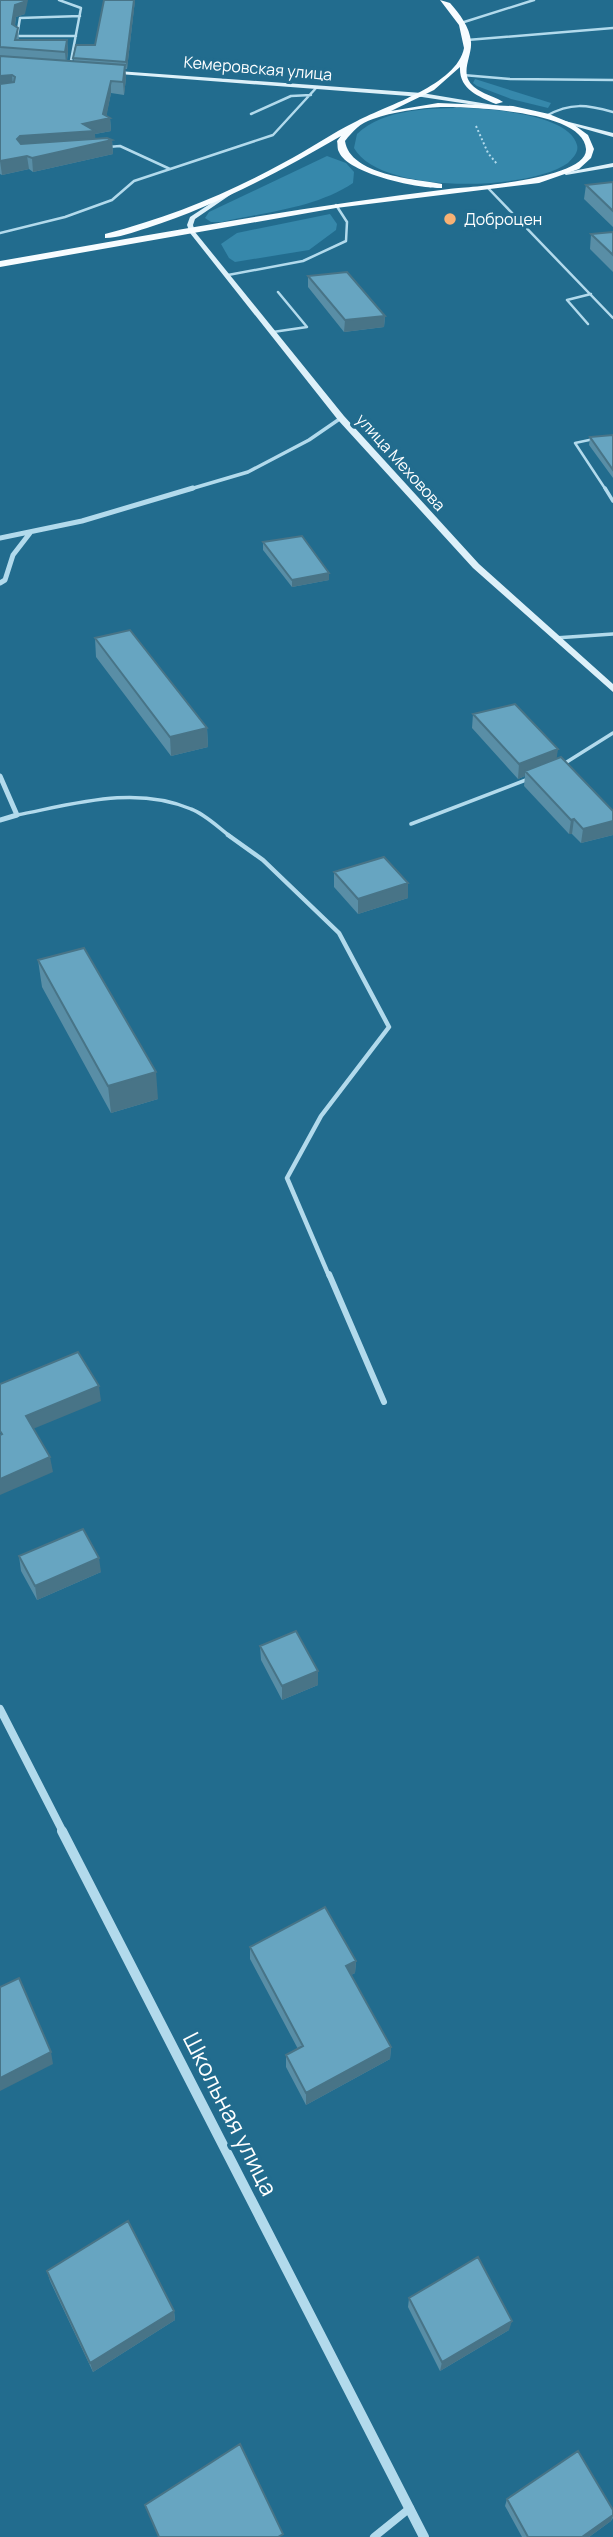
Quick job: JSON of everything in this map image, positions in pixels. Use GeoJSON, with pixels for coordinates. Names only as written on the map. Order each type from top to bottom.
{"type":"FeatureCollection","features":[{"type":"Feature","properties":{"kind":"main road"},"geometry":{"type":"LineString","coordinates":[[443,0],[461,23],[467,40],[463,75],[471,88],[513,108]]}},
{"type":"Feature","properties":{"kind":"main road"},"geometry":{"type":"LineString","coordinates":[[0,263],[116,234],[174,216],[230,193],[353,126],[422,95],[454,73],[465,55]]}},
{"type":"Feature","properties":{"kind":"main road"},"geometry":{"type":"LineString","coordinates":[[0,263],[192,232],[336,205],[523,184],[566,173],[583,162],[590,149],[589,143],[579,131],[559,120],[513,108],[475,105],[421,106],[375,116]]}},
{"type":"Feature","properties":{"kind":"main road"},"geometry":{"type":"LineString","coordinates":[[353,126],[341,139],[344,153],[350,160],[372,172],[426,185],[488,188]]}},
{"type":"Feature","properties":{"kind":"street"},"geometry":{"type":"LineString","coordinates":[[55,68],[82,70]]}},
{"type":"Feature","properties":{"kind":"street","name":"Кемеровская улица"},"geometry":{"type":"LineString","coordinates":[[96,71],[422,95],[513,108]]}},
{"type":"Feature","properties":{"kind":"street"},"geometry":{"type":"LineString","coordinates":[[559,120],[613,135]]}},
{"type":"Feature","properties":{"kind":"street"},"geometry":{"type":"LineString","coordinates":[[566,173],[613,164]]}},
{"type":"Feature","properties":{"kind":"street"},"geometry":{"type":"LineString","coordinates":[[192,232],[192,218],[230,193]]}},
{"type":"Feature","properties":{"kind":"street","name":"улица Меховова"},"geometry":{"type":"LineString","coordinates":[[192,232],[341,418],[476,566],[613,689]]}},
{"type":"Feature","properties":{"kind":"street"},"geometry":{"type":"LineString","coordinates":[[0,538],[30,533],[162,499],[248,472],[309,440],[341,418]]}},
{"type":"Feature","properties":{"kind":"street"},"geometry":{"type":"LineString","coordinates":[[0,583],[5,580],[13,555],[30,533]]}},
{"type":"Feature","properties":{"kind":"street"},"geometry":{"type":"LineString","coordinates":[[0,776],[17,815],[0,820]]}},
{"type":"Feature","properties":{"kind":"street","name":"Школьная улица"},"geometry":{"type":"LineString","coordinates":[[0,1709],[424,2537]]}},
{"type":"Feature","properties":{"kind":"lane"},"geometry":{"type":"LineString","coordinates":[[59,0],[81,8],[69,69]]}},
{"type":"Feature","properties":{"kind":"lane"},"geometry":{"type":"LineString","coordinates":[[461,23],[534,0]]}},
{"type":"Feature","properties":{"kind":"lane"},"geometry":{"type":"LineString","coordinates":[[76,36],[18,36],[20,18],[80,16]]}},
{"type":"Feature","properties":{"kind":"lane"},"geometry":{"type":"LineString","coordinates":[[467,40],[613,28]]}},
{"type":"Feature","properties":{"kind":"lane"},"geometry":{"type":"LineString","coordinates":[[463,75],[510,79],[613,80]]}},
{"type":"Feature","properties":{"kind":"lane"},"geometry":{"type":"LineString","coordinates":[[0,233],[65,217],[111,200],[134,181],[273,135],[317,87]]}},
{"type":"Feature","properties":{"kind":"lane"},"geometry":{"type":"LineString","coordinates":[[251,114],[291,96],[311,95]]}},
{"type":"Feature","properties":{"kind":"lane"},"geometry":{"type":"LineString","coordinates":[[546,116],[566,104],[577,103],[613,112]]}},
{"type":"Feature","properties":{"kind":"lane"},"geometry":{"type":"LineString","coordinates":[[108,147],[120,146],[170,169]]}},
{"type":"Feature","properties":{"kind":"lane"},"geometry":{"type":"LineString","coordinates":[[488,188],[612,315]]}},
{"type":"Feature","properties":{"kind":"lane"},"geometry":{"type":"LineString","coordinates":[[228,275],[293,266],[324,255],[346,241],[350,229],[346,217],[336,205]]}},
{"type":"Feature","properties":{"kind":"lane"},"geometry":{"type":"LineString","coordinates":[[273,332],[307,327],[278,292]]}},
{"type":"Feature","properties":{"kind":"lane"},"geometry":{"type":"LineString","coordinates":[[588,324],[567,300],[592,294]]}},
{"type":"Feature","properties":{"kind":"lane"},"geometry":{"type":"LineString","coordinates":[[599,438],[575,443],[613,501]]}},
{"type":"Feature","properties":{"kind":"lane"},"geometry":{"type":"LineString","coordinates":[[555,638],[613,634]]}},
{"type":"Feature","properties":{"kind":"lane"},"geometry":{"type":"LineString","coordinates":[[558,768],[613,733]]}},
{"type":"Feature","properties":{"kind":"lane"},"geometry":{"type":"LineString","coordinates":[[411,824],[533,777]]}},
{"type":"Feature","properties":{"kind":"lane"},"geometry":{"type":"LineString","coordinates":[[17,815],[114,797],[157,799],[193,809],[262,860],[340,933],[389,1027],[321,1116],[287,1178],[384,1402]]}},
{"type":"Feature","properties":{"kind":"lane"},"geometry":{"type":"LineString","coordinates":[[374,2537],[410,2508]]}},
{"type":"Feature","properties":{"kind":"path"},"geometry":{"type":"LineString","coordinates":[[475,105],[469,111],[488,153],[499,167],[501,184],[488,188]]}},
{"type":"Feature","properties":{"kind":"shaded area"},"geometry":{"type":"Polygon","coordinates":[[[475,79],[551,103],[548,108],[511,99],[477,86],[473,83],[475,79]]]}},
{"type":"Feature","properties":{"kind":"shaded area"},"geometry":{"type":"Polygon","coordinates":[[[440,108],[511,112],[546,120],[571,135],[577,145],[574,157],[549,172],[522,179],[456,184],[423,181],[393,174],[369,163],[354,148],[357,134],[368,125],[395,114],[440,108]]]}},
{"type":"Feature","properties":{"kind":"shaded area"},"geometry":{"type":"Polygon","coordinates":[[[327,156],[346,163],[354,172],[353,183],[307,204],[222,222],[211,222],[205,218],[209,212],[327,156]]]}},
{"type":"Feature","properties":{"kind":"shaded area"},"geometry":{"type":"Polygon","coordinates":[[[330,214],[337,224],[336,230],[309,250],[235,262],[229,258],[221,244],[237,233],[330,214]]]}},
{"type":"Feature","properties":{"kind":"building"},"geometry":{"type":"Polygon","coordinates":[[[0,0],[24,0],[15,5],[12,24],[18,28],[15,40],[67,40],[65,52],[0,47],[0,0]]]}},
{"type":"Feature","properties":{"kind":"building"},"geometry":{"type":"Polygon","coordinates":[[[104,0],[134,0],[126,62],[73,58],[76,45],[95,45],[104,0]]]}},
{"type":"Feature","properties":{"kind":"building"},"geometry":{"type":"Polygon","coordinates":[[[0,56],[125,65],[123,82],[111,81],[103,114],[110,118],[83,124],[95,131],[20,136],[17,139],[21,144],[107,138],[112,140],[32,158],[27,156],[0,161],[0,84],[14,82],[15,77],[0,76],[0,56]]]}},
{"type":"Feature","properties":{"kind":"building"},"geometry":{"type":"Polygon","coordinates":[[[613,182],[613,211],[586,185],[613,182]]]}},
{"type":"Feature","properties":{"kind":"building"},"geometry":{"type":"Polygon","coordinates":[[[613,232],[613,255],[591,234],[613,232]]]}},
{"type":"Feature","properties":{"kind":"building"},"geometry":{"type":"Polygon","coordinates":[[[347,272],[385,316],[345,320],[308,276],[347,272]]]}},
{"type":"Feature","properties":{"kind":"building"},"geometry":{"type":"Polygon","coordinates":[[[613,435],[613,470],[590,437],[613,435]]]}},
{"type":"Feature","properties":{"kind":"building"},"geometry":{"type":"Polygon","coordinates":[[[302,536],[329,573],[292,580],[263,542],[302,536]]]}},
{"type":"Feature","properties":{"kind":"building"},"geometry":{"type":"Polygon","coordinates":[[[130,630],[207,728],[170,737],[95,638],[130,630]]]}},
{"type":"Feature","properties":{"kind":"building"},"geometry":{"type":"Polygon","coordinates":[[[515,704],[558,749],[519,764],[473,714],[515,704]]]}},
{"type":"Feature","properties":{"kind":"building"},"geometry":{"type":"Polygon","coordinates":[[[561,757],[613,811],[613,821],[583,829],[574,819],[571,820],[525,771],[561,757]]]}},
{"type":"Feature","properties":{"kind":"building"},"geometry":{"type":"Polygon","coordinates":[[[384,857],[408,883],[358,899],[334,872],[384,857]]]}},
{"type":"Feature","properties":{"kind":"building"},"geometry":{"type":"Polygon","coordinates":[[[84,948],[156,1072],[108,1086],[38,960],[84,948]]]}},
{"type":"Feature","properties":{"kind":"building"},"geometry":{"type":"Polygon","coordinates":[[[78,1352],[99,1386],[26,1416],[50,1457],[0,1479],[0,1384],[78,1352]]]}},
{"type":"Feature","properties":{"kind":"building"},"geometry":{"type":"Polygon","coordinates":[[[83,1529],[99,1558],[35,1586],[19,1556],[83,1529]]]}},
{"type":"Feature","properties":{"kind":"building"},"geometry":{"type":"Polygon","coordinates":[[[296,1631],[318,1671],[282,1686],[260,1646],[296,1631]]]}},
{"type":"Feature","properties":{"kind":"building"},"geometry":{"type":"Polygon","coordinates":[[[325,1907],[356,1961],[346,1966],[391,2047],[306,2093],[286,2055],[303,2046],[250,1947],[325,1907]]]}},
{"type":"Feature","properties":{"kind":"building"},"geometry":{"type":"Polygon","coordinates":[[[19,1978],[51,2052],[0,2078],[0,1987],[19,1978]]]}},
{"type":"Feature","properties":{"kind":"building"},"geometry":{"type":"Polygon","coordinates":[[[128,2221],[174,2311],[90,2363],[47,2271],[128,2221]]]}},
{"type":"Feature","properties":{"kind":"building"},"geometry":{"type":"Polygon","coordinates":[[[478,2257],[512,2321],[442,2362],[409,2298],[478,2257]]]}},
{"type":"Feature","properties":{"kind":"building"},"geometry":{"type":"Polygon","coordinates":[[[240,2444],[283,2534],[278,2537],[159,2537],[145,2505],[240,2444]]]}},
{"type":"Feature","properties":{"kind":"building"},"geometry":{"type":"Polygon","coordinates":[[[578,2451],[613,2510],[613,2515],[582,2537],[528,2537],[507,2499],[578,2451]]]}},
{"type":"Feature","properties":{"kind":"place","name":"Доброцен"},"geometry":{"type":"Point","coordinates":[450,219]}}]}
